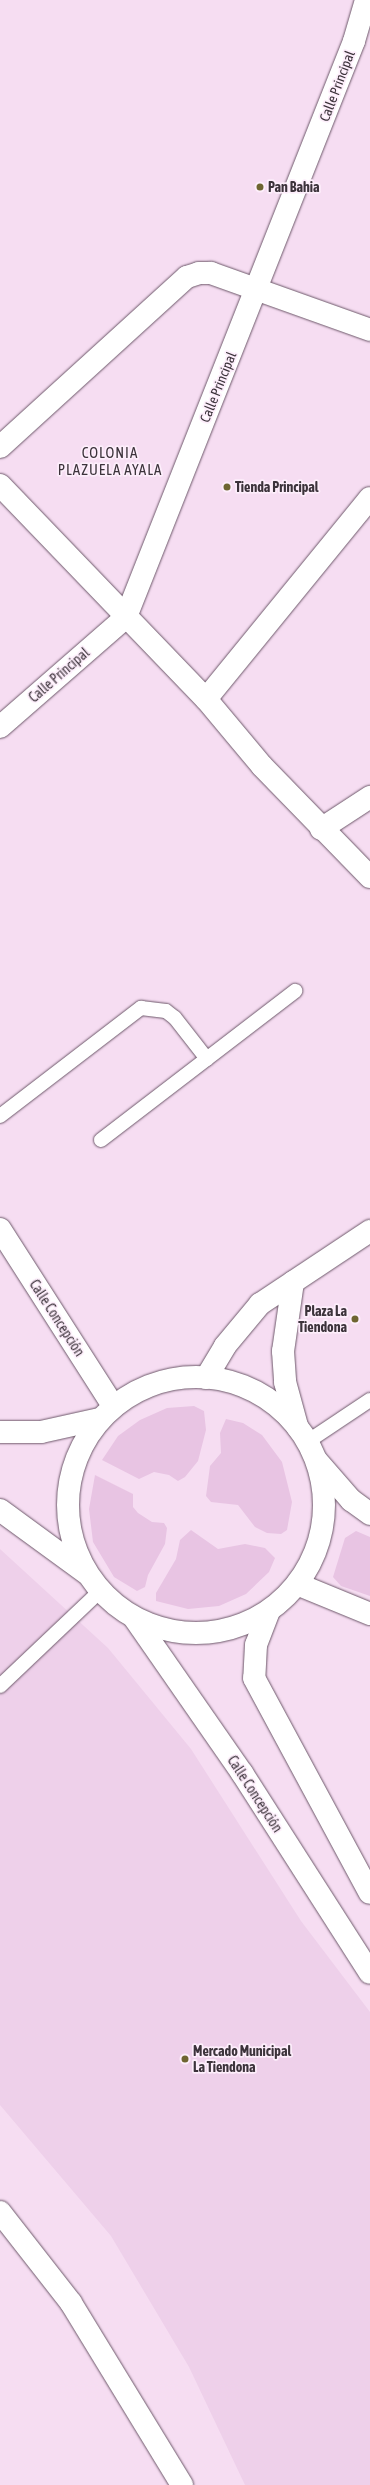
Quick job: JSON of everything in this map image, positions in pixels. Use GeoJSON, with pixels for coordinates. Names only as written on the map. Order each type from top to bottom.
{"type":"FeatureCollection","features":[{"type":"Feature","properties":{"kind":"street","name":"Calle Principal"},"geometry":{"type":"LineString","coordinates":[[0,727],[126,617],[257,291],[354,42],[366,0]]}},
{"type":"Feature","properties":{"kind":"street"},"geometry":{"type":"LineString","coordinates":[[0,447],[187,277],[211,273],[257,291],[370,330]]}},
{"type":"Feature","properties":{"kind":"street"},"geometry":{"type":"LineString","coordinates":[[0,485],[206,699],[321,829],[370,878]]}},
{"type":"Feature","properties":{"kind":"street"},"geometry":{"type":"LineString","coordinates":[[206,699],[370,498]]}},
{"type":"Feature","properties":{"kind":"street"},"geometry":{"type":"LineString","coordinates":[[321,829],[370,797]]}},
{"type":"Feature","properties":{"kind":"street","name":"Calle Concepción"},"geometry":{"type":"LineString","coordinates":[[0,1229],[107,1413]]}},
{"type":"Feature","properties":{"kind":"street"},"geometry":{"type":"LineString","coordinates":[[206,1378],[225,1346],[260,1304],[370,1231]]}},
{"type":"Feature","properties":{"kind":"street"},"geometry":{"type":"LineString","coordinates":[[0,1510],[95,1583],[135,1619],[156,1628],[195,1634],[234,1628],[269,1611],[297,1584],[316,1551],[323,1524],[322,1481],[285,1382],[283,1351],[293,1282]]}},
{"type":"Feature","properties":{"kind":"street"},"geometry":{"type":"LineString","coordinates":[[0,1432],[42,1432],[107,1413],[152,1386],[206,1378],[257,1392],[307,1443],[351,1500],[370,1514]]}},
{"type":"Feature","properties":{"kind":"street"},"geometry":{"type":"LineString","coordinates":[[95,1583],[73,1540],[69,1502],[76,1464],[107,1413]]}},
{"type":"Feature","properties":{"kind":"street"},"geometry":{"type":"LineString","coordinates":[[297,1584],[370,1614]]}},
{"type":"Feature","properties":{"kind":"street"},"geometry":{"type":"LineString","coordinates":[[269,1611],[256,1645],[254,1678],[370,1893]]}},
{"type":"Feature","properties":{"kind":"street","name":"Calle Concepción"},"geometry":{"type":"LineString","coordinates":[[135,1619],[242,1773],[370,1973]]}},
{"type":"Feature","properties":{"kind":"street"},"geometry":{"type":"LineString","coordinates":[[1,2217],[71,2303],[182,2485]]}},
{"type":"Feature","properties":{"kind":"lane"},"geometry":{"type":"LineString","coordinates":[[101,1140],[295,991]]}},
{"type":"Feature","properties":{"kind":"lane"},"geometry":{"type":"LineString","coordinates":[[0,1116],[141,1008],[166,1011],[175,1018],[207,1059]]}},
{"type":"Feature","properties":{"kind":"lane"},"geometry":{"type":"LineString","coordinates":[[307,1443],[370,1400]]}},
{"type":"Feature","properties":{"kind":"lane"},"geometry":{"type":"LineString","coordinates":[[0,1686],[95,1583]]}},
{"type":"Feature","properties":{"kind":"shaded area"},"geometry":{"type":"Polygon","coordinates":[[[194,1406],[204,1411],[206,1430],[198,1461],[185,1477],[178,1481],[169,1475],[154,1472],[139,1479],[102,1460],[118,1436],[140,1420],[167,1408],[194,1406]]]}},
{"type":"Feature","properties":{"kind":"shaded area"},"geometry":{"type":"Polygon","coordinates":[[[226,1419],[243,1423],[262,1435],[282,1462],[292,1502],[287,1530],[281,1534],[267,1533],[255,1527],[238,1505],[211,1502],[206,1496],[210,1466],[221,1453],[220,1433],[226,1419]]]}},
{"type":"Feature","properties":{"kind":"shaded area"},"geometry":{"type":"Polygon","coordinates":[[[95,1475],[133,1494],[133,1507],[138,1513],[152,1522],[164,1523],[167,1528],[165,1544],[148,1575],[145,1587],[137,1591],[114,1577],[93,1542],[89,1509],[95,1475]]]}},
{"type":"Feature","properties":{"kind":"shaded area"},"geometry":{"type":"Polygon","coordinates":[[[191,1530],[218,1549],[245,1544],[265,1548],[275,1558],[269,1572],[246,1594],[219,1606],[188,1609],[156,1601],[156,1593],[176,1559],[180,1540],[191,1530]]]}},
{"type":"Feature","properties":{"kind":"shaded area"},"geometry":{"type":"Polygon","coordinates":[[[356,1531],[370,1537],[370,1596],[341,1586],[333,1577],[345,1538],[356,1531]]]}},
{"type":"Feature","properties":{"kind":"shaded area","name":"Mercado Municipal La Tiendona"},"geometry":{"type":"Polygon","coordinates":[[[0,1549],[108,1648],[191,1749],[301,1921],[370,2012],[370,2485],[245,2485],[189,2367],[111,2236],[0,2105],[0,1549]]]}},
{"type":"Feature","properties":{"kind":"place","name":"Pan Bahia"},"geometry":{"type":"Point","coordinates":[260,187]}},
{"type":"Feature","properties":{"kind":"place","name":"Tienda Principal"},"geometry":{"type":"Point","coordinates":[227,487]}},
{"type":"Feature","properties":{"kind":"place","name":"Plaza La Tiendona"},"geometry":{"type":"Point","coordinates":[355,1319]}},
{"type":"Feature","properties":{"kind":"place","name":"Mercado Municipal La Tiendona"},"geometry":{"type":"Point","coordinates":[185,2059]}},
{"type":"Feature","properties":{"kind":"district","name":"COLONIA PLAZUELA AYALA"},"geometry":{"type":"Point","coordinates":[110,460]}}]}
